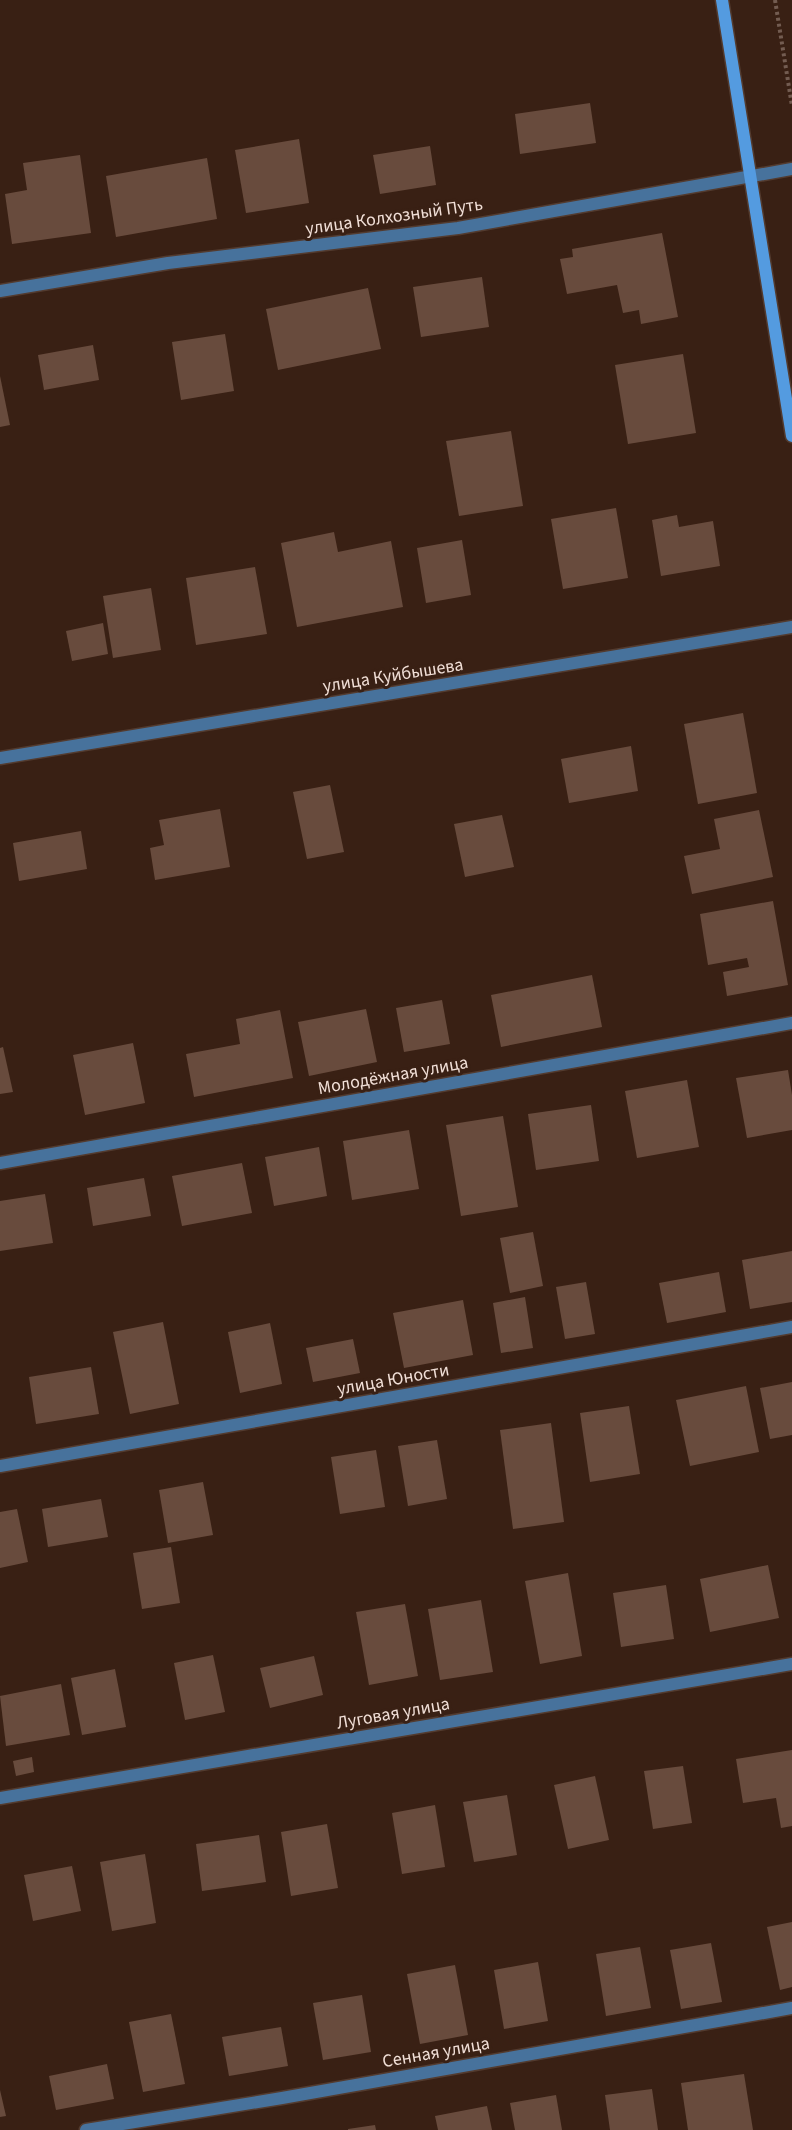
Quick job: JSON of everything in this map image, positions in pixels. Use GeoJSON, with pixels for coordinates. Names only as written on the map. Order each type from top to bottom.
{"type":"FeatureCollection","features":[{"type":"Feature","properties":{"kind":"main road"},"geometry":{"type":"LineString","coordinates":[[722,0],[792,436]]}},
{"type":"Feature","properties":{"kind":"street","name":"улица Колхозный Путь"},"geometry":{"type":"LineString","coordinates":[[0,291],[168,263],[458,228],[792,169]]}},
{"type":"Feature","properties":{"kind":"street","name":"улица Куйбышева"},"geometry":{"type":"LineString","coordinates":[[0,758],[792,627]]}},
{"type":"Feature","properties":{"kind":"street","name":"Молодёжная улица"},"geometry":{"type":"LineString","coordinates":[[0,1162],[792,1023]]}},
{"type":"Feature","properties":{"kind":"street","name":"улица Юности"},"geometry":{"type":"LineString","coordinates":[[0,1466],[792,1327]]}},
{"type":"Feature","properties":{"kind":"street","name":"Луговая улица"},"geometry":{"type":"LineString","coordinates":[[0,1798],[792,1664]]}},
{"type":"Feature","properties":{"kind":"street","name":"Сенная улица"},"geometry":{"type":"LineString","coordinates":[[86,2130],[282,2098],[792,2008]]}},
{"type":"Feature","properties":{"kind":"path"},"geometry":{"type":"LineString","coordinates":[[775,0],[792,106]]}},
{"type":"Feature","properties":{"kind":"building"},"geometry":{"type":"Polygon","coordinates":[[[590,103],[596,143],[520,154],[515,114],[590,103]]]}},
{"type":"Feature","properties":{"kind":"building"},"geometry":{"type":"Polygon","coordinates":[[[299,139],[309,203],[246,213],[235,150],[299,139]]]}},
{"type":"Feature","properties":{"kind":"building"},"geometry":{"type":"Polygon","coordinates":[[[430,146],[436,185],[380,194],[373,155],[430,146]]]}},
{"type":"Feature","properties":{"kind":"building"},"geometry":{"type":"Polygon","coordinates":[[[80,155],[91,233],[12,244],[5,194],[27,190],[23,163],[80,155]]]}},
{"type":"Feature","properties":{"kind":"building"},"geometry":{"type":"Polygon","coordinates":[[[207,158],[217,219],[116,237],[106,176],[207,158]]]}},
{"type":"Feature","properties":{"kind":"building"},"geometry":{"type":"Polygon","coordinates":[[[662,233],[678,317],[641,324],[639,310],[623,313],[617,285],[567,294],[560,259],[573,257],[572,249],[662,233]]]}},
{"type":"Feature","properties":{"kind":"building"},"geometry":{"type":"Polygon","coordinates":[[[482,277],[489,327],[421,337],[413,287],[482,277]]]}},
{"type":"Feature","properties":{"kind":"building"},"geometry":{"type":"Polygon","coordinates":[[[368,288],[381,349],[278,370],[266,309],[368,288]]]}},
{"type":"Feature","properties":{"kind":"building"},"geometry":{"type":"Polygon","coordinates":[[[225,334],[234,391],[181,400],[172,342],[225,334]]]}},
{"type":"Feature","properties":{"kind":"building"},"geometry":{"type":"Polygon","coordinates":[[[93,345],[99,380],[44,390],[38,355],[93,345]]]}},
{"type":"Feature","properties":{"kind":"building"},"geometry":{"type":"Polygon","coordinates":[[[683,354],[696,433],[628,444],[615,365],[683,354]]]}},
{"type":"Feature","properties":{"kind":"building"},"geometry":{"type":"Polygon","coordinates":[[[0,376],[10,425],[0,427],[0,376]]]}},
{"type":"Feature","properties":{"kind":"building"},"geometry":{"type":"Polygon","coordinates":[[[511,431],[523,506],[459,516],[446,441],[511,431]]]}},
{"type":"Feature","properties":{"kind":"building"},"geometry":{"type":"Polygon","coordinates":[[[616,508],[628,578],[563,589],[551,519],[616,508]]]}},
{"type":"Feature","properties":{"kind":"building"},"geometry":{"type":"Polygon","coordinates":[[[677,515],[679,527],[713,521],[720,566],[661,576],[652,520],[677,515]]]}},
{"type":"Feature","properties":{"kind":"building"},"geometry":{"type":"Polygon","coordinates":[[[334,532],[338,552],[391,541],[403,607],[297,627],[281,543],[334,532]]]}},
{"type":"Feature","properties":{"kind":"building"},"geometry":{"type":"Polygon","coordinates":[[[462,540],[471,595],[426,603],[417,548],[462,540]]]}},
{"type":"Feature","properties":{"kind":"building"},"geometry":{"type":"Polygon","coordinates":[[[255,567],[267,634],[196,645],[186,578],[255,567]]]}},
{"type":"Feature","properties":{"kind":"building"},"geometry":{"type":"Polygon","coordinates":[[[151,588],[161,650],[113,658],[103,596],[151,588]]]}},
{"type":"Feature","properties":{"kind":"building"},"geometry":{"type":"Polygon","coordinates":[[[103,623],[108,654],[72,661],[66,631],[103,623]]]}},
{"type":"Feature","properties":{"kind":"building"},"geometry":{"type":"Polygon","coordinates":[[[743,713],[757,793],[698,804],[684,724],[743,713]]]}},
{"type":"Feature","properties":{"kind":"building"},"geometry":{"type":"Polygon","coordinates":[[[631,746],[638,791],[569,803],[561,759],[631,746]]]}},
{"type":"Feature","properties":{"kind":"building"},"geometry":{"type":"Polygon","coordinates":[[[330,785],[344,852],[307,859],[293,792],[330,785]]]}},
{"type":"Feature","properties":{"kind":"building"},"geometry":{"type":"Polygon","coordinates":[[[220,809],[230,867],[155,880],[150,848],[164,845],[159,820],[220,809]]]}},
{"type":"Feature","properties":{"kind":"building"},"geometry":{"type":"Polygon","coordinates":[[[759,810],[773,877],[692,894],[684,856],[720,849],[714,819],[759,810]]]}},
{"type":"Feature","properties":{"kind":"building"},"geometry":{"type":"Polygon","coordinates":[[[502,815],[514,867],[465,877],[454,824],[502,815]]]}},
{"type":"Feature","properties":{"kind":"building"},"geometry":{"type":"Polygon","coordinates":[[[81,831],[87,869],[19,881],[13,843],[81,831]]]}},
{"type":"Feature","properties":{"kind":"building"},"geometry":{"type":"Polygon","coordinates":[[[773,901],[788,985],[727,996],[723,972],[749,967],[747,958],[708,965],[700,914],[773,901]]]}},
{"type":"Feature","properties":{"kind":"building"},"geometry":{"type":"Polygon","coordinates":[[[592,975],[602,1027],[501,1047],[491,995],[592,975]]]}},
{"type":"Feature","properties":{"kind":"building"},"geometry":{"type":"Polygon","coordinates":[[[442,1000],[450,1044],[404,1052],[396,1008],[442,1000]]]}},
{"type":"Feature","properties":{"kind":"building"},"geometry":{"type":"Polygon","coordinates":[[[366,1009],[377,1062],[309,1076],[298,1022],[366,1009]]]}},
{"type":"Feature","properties":{"kind":"building"},"geometry":{"type":"Polygon","coordinates":[[[280,1010],[293,1078],[194,1097],[186,1054],[240,1044],[236,1019],[280,1010]]]}},
{"type":"Feature","properties":{"kind":"building"},"geometry":{"type":"Polygon","coordinates":[[[133,1043],[145,1103],[85,1115],[73,1055],[133,1043]]]}},
{"type":"Feature","properties":{"kind":"building"},"geometry":{"type":"Polygon","coordinates":[[[3,1047],[13,1092],[0,1094],[0,1048],[3,1047]]]}},
{"type":"Feature","properties":{"kind":"building"},"geometry":{"type":"Polygon","coordinates":[[[788,1070],[792,1095],[792,1130],[747,1138],[736,1078],[788,1070]]]}},
{"type":"Feature","properties":{"kind":"building"},"geometry":{"type":"Polygon","coordinates":[[[687,1080],[699,1147],[637,1158],[625,1091],[687,1080]]]}},
{"type":"Feature","properties":{"kind":"building"},"geometry":{"type":"Polygon","coordinates":[[[591,1105],[599,1161],[536,1170],[528,1114],[591,1105]]]}},
{"type":"Feature","properties":{"kind":"building"},"geometry":{"type":"Polygon","coordinates":[[[503,1116],[518,1207],[461,1216],[446,1125],[503,1116]]]}},
{"type":"Feature","properties":{"kind":"building"},"geometry":{"type":"Polygon","coordinates":[[[409,1130],[419,1189],[352,1200],[343,1141],[409,1130]]]}},
{"type":"Feature","properties":{"kind":"building"},"geometry":{"type":"Polygon","coordinates":[[[319,1147],[327,1196],[274,1206],[265,1157],[319,1147]]]}},
{"type":"Feature","properties":{"kind":"building"},"geometry":{"type":"Polygon","coordinates":[[[242,1163],[252,1213],[182,1226],[172,1176],[242,1163]]]}},
{"type":"Feature","properties":{"kind":"building"},"geometry":{"type":"Polygon","coordinates":[[[144,1178],[151,1216],[93,1226],[87,1188],[144,1178]]]}},
{"type":"Feature","properties":{"kind":"building"},"geometry":{"type":"Polygon","coordinates":[[[45,1194],[53,1243],[0,1251],[0,1201],[45,1194]]]}},
{"type":"Feature","properties":{"kind":"building"},"geometry":{"type":"Polygon","coordinates":[[[533,1232],[543,1286],[510,1293],[500,1238],[533,1232]]]}},
{"type":"Feature","properties":{"kind":"building"},"geometry":{"type":"Polygon","coordinates":[[[792,1251],[792,1302],[750,1309],[742,1260],[792,1251]]]}},
{"type":"Feature","properties":{"kind":"building"},"geometry":{"type":"Polygon","coordinates":[[[719,1272],[726,1312],[667,1323],[659,1283],[719,1272]]]}},
{"type":"Feature","properties":{"kind":"building"},"geometry":{"type":"Polygon","coordinates":[[[586,1282],[595,1334],[565,1339],[556,1287],[586,1282]]]}},
{"type":"Feature","properties":{"kind":"building"},"geometry":{"type":"Polygon","coordinates":[[[525,1297],[533,1348],[501,1353],[493,1303],[525,1297]]]}},
{"type":"Feature","properties":{"kind":"building"},"geometry":{"type":"Polygon","coordinates":[[[463,1300],[473,1355],[404,1368],[393,1313],[463,1300]]]}},
{"type":"Feature","properties":{"kind":"building"},"geometry":{"type":"Polygon","coordinates":[[[163,1322],[179,1404],[130,1414],[113,1332],[163,1322]]]}},
{"type":"Feature","properties":{"kind":"building"},"geometry":{"type":"Polygon","coordinates":[[[270,1323],[282,1384],[240,1393],[228,1332],[270,1323]]]}},
{"type":"Feature","properties":{"kind":"building"},"geometry":{"type":"Polygon","coordinates":[[[353,1339],[360,1373],[313,1382],[306,1348],[353,1339]]]}},
{"type":"Feature","properties":{"kind":"building"},"geometry":{"type":"Polygon","coordinates":[[[91,1367],[99,1414],[36,1424],[29,1377],[91,1367]]]}},
{"type":"Feature","properties":{"kind":"building"},"geometry":{"type":"Polygon","coordinates":[[[792,1382],[792,1435],[770,1439],[760,1388],[792,1382]]]}},
{"type":"Feature","properties":{"kind":"building"},"geometry":{"type":"Polygon","coordinates":[[[746,1386],[759,1452],[690,1466],[676,1400],[746,1386]]]}},
{"type":"Feature","properties":{"kind":"building"},"geometry":{"type":"Polygon","coordinates":[[[629,1406],[640,1474],[590,1482],[580,1413],[629,1406]]]}},
{"type":"Feature","properties":{"kind":"building"},"geometry":{"type":"Polygon","coordinates":[[[551,1423],[564,1522],[513,1529],[500,1430],[551,1423]]]}},
{"type":"Feature","properties":{"kind":"building"},"geometry":{"type":"Polygon","coordinates":[[[437,1440],[447,1499],[408,1506],[398,1446],[437,1440]]]}},
{"type":"Feature","properties":{"kind":"building"},"geometry":{"type":"Polygon","coordinates":[[[376,1450],[385,1507],[340,1514],[331,1457],[376,1450]]]}},
{"type":"Feature","properties":{"kind":"building"},"geometry":{"type":"Polygon","coordinates":[[[203,1482],[213,1535],[168,1543],[159,1490],[203,1482]]]}},
{"type":"Feature","properties":{"kind":"building"},"geometry":{"type":"Polygon","coordinates":[[[101,1499],[108,1537],[48,1547],[42,1509],[101,1499]]]}},
{"type":"Feature","properties":{"kind":"building"},"geometry":{"type":"Polygon","coordinates":[[[17,1509],[28,1562],[0,1568],[0,1512],[17,1509]]]}},
{"type":"Feature","properties":{"kind":"building"},"geometry":{"type":"Polygon","coordinates":[[[171,1547],[180,1603],[142,1609],[133,1553],[171,1547]]]}},
{"type":"Feature","properties":{"kind":"building"},"geometry":{"type":"Polygon","coordinates":[[[768,1565],[779,1618],[710,1632],[700,1579],[768,1565]]]}},
{"type":"Feature","properties":{"kind":"building"},"geometry":{"type":"Polygon","coordinates":[[[568,1573],[582,1656],[540,1664],[525,1581],[568,1573]]]}},
{"type":"Feature","properties":{"kind":"building"},"geometry":{"type":"Polygon","coordinates":[[[666,1585],[674,1639],[621,1647],[613,1593],[666,1585]]]}},
{"type":"Feature","properties":{"kind":"building"},"geometry":{"type":"Polygon","coordinates":[[[481,1600],[493,1672],[440,1680],[428,1609],[481,1600]]]}},
{"type":"Feature","properties":{"kind":"building"},"geometry":{"type":"Polygon","coordinates":[[[405,1604],[418,1676],[369,1685],[356,1612],[405,1604]]]}},
{"type":"Feature","properties":{"kind":"building"},"geometry":{"type":"Polygon","coordinates":[[[213,1655],[225,1712],[185,1720],[174,1663],[213,1655]]]}},
{"type":"Feature","properties":{"kind":"building"},"geometry":{"type":"Polygon","coordinates":[[[314,1656],[323,1695],[270,1708],[260,1668],[314,1656]]]}},
{"type":"Feature","properties":{"kind":"building"},"geometry":{"type":"Polygon","coordinates":[[[115,1669],[126,1727],[82,1735],[71,1678],[115,1669]]]}},
{"type":"Feature","properties":{"kind":"building"},"geometry":{"type":"Polygon","coordinates":[[[61,1684],[70,1735],[6,1746],[0,1696],[61,1684]]]}},
{"type":"Feature","properties":{"kind":"building"},"geometry":{"type":"Polygon","coordinates":[[[792,1750],[792,1826],[781,1828],[776,1798],[743,1803],[736,1759],[792,1750]]]}},
{"type":"Feature","properties":{"kind":"building"},"geometry":{"type":"Polygon","coordinates":[[[32,1757],[34,1772],[16,1776],[13,1761],[32,1757]]]}},
{"type":"Feature","properties":{"kind":"building"},"geometry":{"type":"Polygon","coordinates":[[[683,1766],[692,1823],[653,1829],[644,1771],[683,1766]]]}},
{"type":"Feature","properties":{"kind":"building"},"geometry":{"type":"Polygon","coordinates":[[[595,1776],[609,1840],[568,1849],[554,1785],[595,1776]]]}},
{"type":"Feature","properties":{"kind":"building"},"geometry":{"type":"Polygon","coordinates":[[[507,1795],[517,1855],[474,1862],[463,1802],[507,1795]]]}},
{"type":"Feature","properties":{"kind":"building"},"geometry":{"type":"Polygon","coordinates":[[[435,1805],[445,1867],[402,1874],[392,1813],[435,1805]]]}},
{"type":"Feature","properties":{"kind":"building"},"geometry":{"type":"Polygon","coordinates":[[[327,1824],[338,1888],[291,1896],[281,1832],[327,1824]]]}},
{"type":"Feature","properties":{"kind":"building"},"geometry":{"type":"Polygon","coordinates":[[[259,1835],[266,1882],[202,1891],[196,1844],[259,1835]]]}},
{"type":"Feature","properties":{"kind":"building"},"geometry":{"type":"Polygon","coordinates":[[[145,1854],[156,1923],[112,1931],[100,1862],[145,1854]]]}},
{"type":"Feature","properties":{"kind":"building"},"geometry":{"type":"Polygon","coordinates":[[[72,1866],[81,1911],[33,1921],[24,1875],[72,1866]]]}},
{"type":"Feature","properties":{"kind":"building"},"geometry":{"type":"Polygon","coordinates":[[[792,1922],[792,1987],[780,1990],[767,1927],[792,1922]]]}},
{"type":"Feature","properties":{"kind":"building"},"geometry":{"type":"Polygon","coordinates":[[[711,1943],[722,2002],[681,2009],[670,1950],[711,1943]]]}},
{"type":"Feature","properties":{"kind":"building"},"geometry":{"type":"Polygon","coordinates":[[[640,1947],[651,2008],[606,2016],[596,1954],[640,1947]]]}},
{"type":"Feature","properties":{"kind":"building"},"geometry":{"type":"Polygon","coordinates":[[[538,1962],[548,2021],[504,2029],[494,1970],[538,1962]]]}},
{"type":"Feature","properties":{"kind":"building"},"geometry":{"type":"Polygon","coordinates":[[[455,1965],[468,2035],[420,2044],[407,1974],[455,1965]]]}},
{"type":"Feature","properties":{"kind":"building"},"geometry":{"type":"Polygon","coordinates":[[[362,1995],[371,2052],[323,2060],[313,2003],[362,1995]]]}},
{"type":"Feature","properties":{"kind":"building"},"geometry":{"type":"Polygon","coordinates":[[[171,2014],[185,2084],[143,2092],[129,2022],[171,2014]]]}},
{"type":"Feature","properties":{"kind":"building"},"geometry":{"type":"Polygon","coordinates":[[[281,2027],[288,2066],[229,2076],[222,2037],[281,2027]]]}},
{"type":"Feature","properties":{"kind":"building"},"geometry":{"type":"Polygon","coordinates":[[[107,2064],[114,2099],[56,2110],[49,2076],[107,2064]]]}},
{"type":"Feature","properties":{"kind":"building"},"geometry":{"type":"Polygon","coordinates":[[[744,2074],[753,2130],[688,2130],[681,2083],[744,2074]]]}},
{"type":"Feature","properties":{"kind":"building"},"geometry":{"type":"Polygon","coordinates":[[[652,2089],[658,2130],[610,2130],[605,2095],[652,2089]]]}},
{"type":"Feature","properties":{"kind":"building"},"geometry":{"type":"Polygon","coordinates":[[[0,2090],[6,2116],[0,2117],[0,2090]]]}},
{"type":"Feature","properties":{"kind":"building"},"geometry":{"type":"Polygon","coordinates":[[[556,2095],[562,2130],[515,2130],[510,2103],[556,2095]]]}},
{"type":"Feature","properties":{"kind":"building"},"geometry":{"type":"Polygon","coordinates":[[[487,2106],[492,2130],[438,2130],[435,2116],[487,2106]]]}},
{"type":"Feature","properties":{"kind":"building"},"geometry":{"type":"Polygon","coordinates":[[[375,2125],[376,2130],[348,2130],[348,2129],[375,2125]]]}}]}
